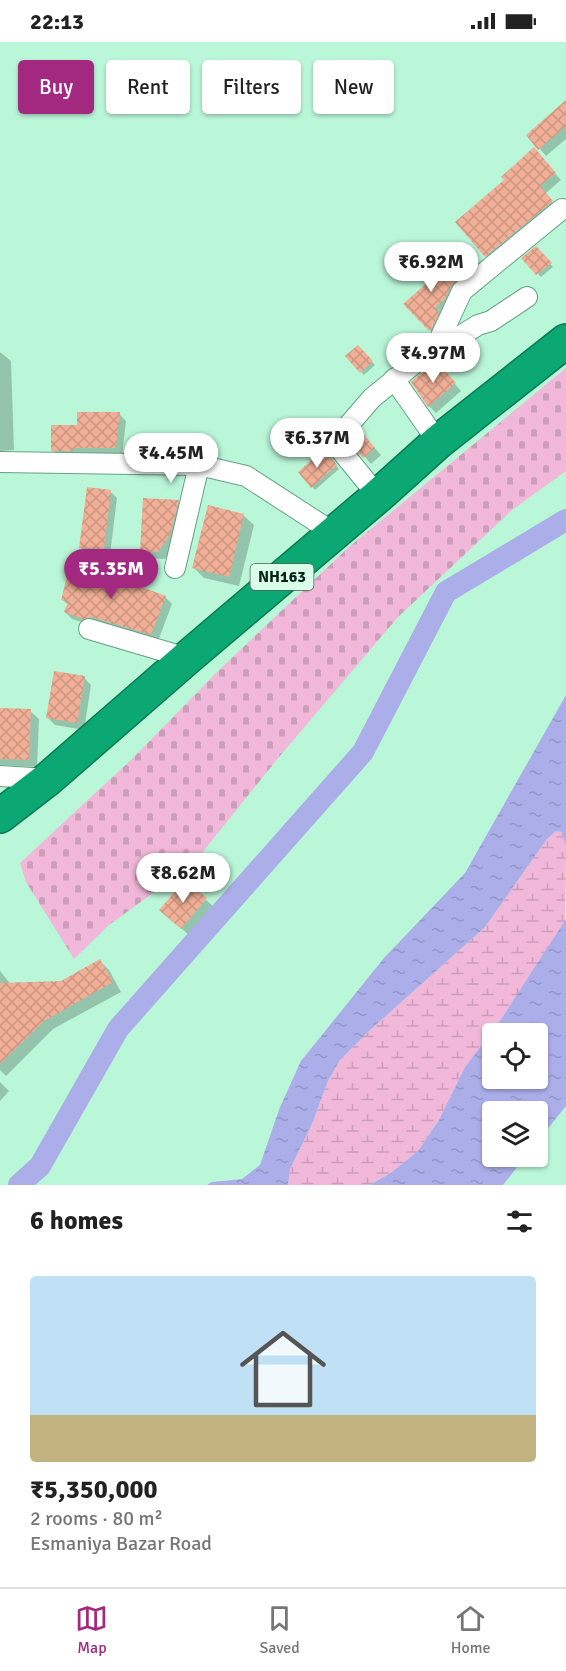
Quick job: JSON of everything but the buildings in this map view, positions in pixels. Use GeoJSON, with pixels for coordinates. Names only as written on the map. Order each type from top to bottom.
{"type":"FeatureCollection","features":[{"type":"Feature","properties":{"kind":"highway","name":"NH163"},"geometry":{"type":"LineString","coordinates":[[0,816],[48,779],[438,442],[566,341]]}},
{"type":"Feature","properties":{"kind":"street"},"geometry":{"type":"LineString","coordinates":[[378,496],[334,442],[372,398],[437,345],[462,291],[562,209]]}},
{"type":"Feature","properties":{"kind":"street"},"geometry":{"type":"LineString","coordinates":[[437,345],[446,345],[478,325],[491,321],[527,297]]}},
{"type":"Feature","properties":{"kind":"street"},"geometry":{"type":"LineString","coordinates":[[394,379],[438,442]]}},
{"type":"Feature","properties":{"kind":"street"},"geometry":{"type":"LineString","coordinates":[[0,462],[199,465],[246,476],[334,533]]}},
{"type":"Feature","properties":{"kind":"street"},"geometry":{"type":"LineString","coordinates":[[175,568],[199,465]]}},
{"type":"Feature","properties":{"kind":"street"},"geometry":{"type":"LineString","coordinates":[[89,629],[187,658]]}},
{"type":"Feature","properties":{"kind":"street"},"geometry":{"type":"LineString","coordinates":[[0,776],[48,779]]}},
{"type":"Feature","properties":{"kind":"green space"},"geometry":{"type":"Polygon","coordinates":[[[566,368],[566,471],[512,510],[398,617],[279,757],[193,864],[109,925],[74,959],[26,882],[20,863],[133,758],[220,669],[349,547],[566,368]]]}},
{"type":"Feature","properties":{"kind":"green space"},"geometry":{"type":"Polygon","coordinates":[[[556,831],[562,832],[566,847],[565,922],[499,1023],[482,1023],[482,1045],[465,1067],[439,1120],[418,1151],[392,1172],[370,1185],[288,1185],[290,1169],[312,1124],[328,1081],[340,1060],[485,927],[547,839],[556,831]]]}},
{"type":"Feature","properties":{"kind":"water"},"geometry":{"type":"Polygon","coordinates":[[[566,695],[566,847],[562,832],[556,831],[547,839],[485,927],[340,1060],[328,1081],[312,1124],[290,1169],[288,1185],[207,1185],[212,1182],[242,1179],[260,1165],[280,1107],[301,1061],[384,958],[465,873],[566,695]]]}},
{"type":"Feature","properties":{"kind":"water"},"geometry":{"type":"Polygon","coordinates":[[[566,919],[566,1106],[548,1128],[548,1101],[482,1101],[482,1167],[517,1167],[503,1185],[370,1185],[392,1172],[418,1151],[439,1120],[465,1067],[482,1045],[482,1089],[548,1089],[548,1023],[499,1023],[566,919]]]}},
{"type":"Feature","properties":{"kind":"waterway"},"geometry":{"type":"LineString","coordinates":[[19,1185],[40,1166],[118,1029],[363,752],[446,592],[566,520]]}}]}
